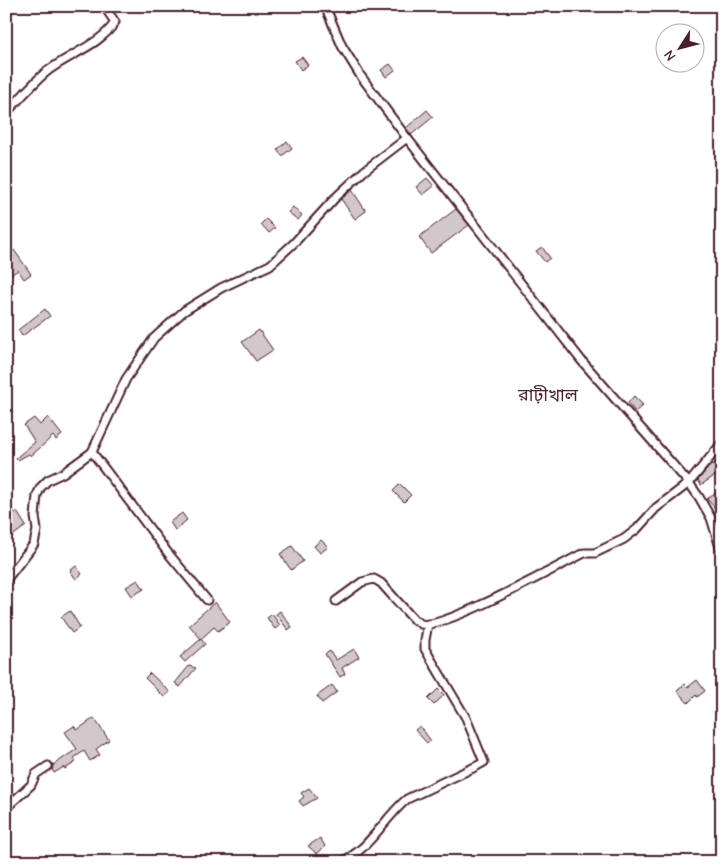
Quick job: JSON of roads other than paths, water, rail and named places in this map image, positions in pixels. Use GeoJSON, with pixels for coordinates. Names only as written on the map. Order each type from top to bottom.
{"type":"FeatureCollection","features":[{"type":"Feature","properties":{"kind":"street"},"geometry":{"type":"LineString","coordinates":[[6,113],[45,73],[111,28],[114,22],[104,6]]}},
{"type":"Feature","properties":{"kind":"street"},"geometry":{"type":"LineString","coordinates":[[324,6],[342,46],[360,75],[407,138],[581,360],[699,496],[710,518],[722,554]]}},
{"type":"Feature","properties":{"kind":"street"},"geometry":{"type":"LineString","coordinates":[[6,580],[34,544],[37,495],[41,487],[48,480],[62,473],[92,452],[126,379],[154,338],[184,310],[221,288],[270,265],[294,243],[335,198],[407,138]]}},
{"type":"Feature","properties":{"kind":"street"},"geometry":{"type":"LineString","coordinates":[[336,601],[362,582],[374,579],[381,583],[414,620],[421,624],[455,617],[497,598],[584,553],[595,553],[624,539],[637,529],[656,508],[689,483],[715,449],[722,443]]}},
{"type":"Feature","properties":{"kind":"street"},"geometry":{"type":"LineString","coordinates":[[92,452],[168,553],[207,600]]}},
{"type":"Feature","properties":{"kind":"street"},"geometry":{"type":"LineString","coordinates":[[340,862],[363,847],[398,806],[407,799],[484,762],[466,718],[425,649],[428,624]]}},
{"type":"Feature","properties":{"kind":"street"},"geometry":{"type":"LineString","coordinates":[[6,808],[31,785],[33,776],[48,766]]}},
{"type":"Feature","properties":{"kind":"district","name":"রাঢ়ীখাল"},"geometry":{"type":"Point","coordinates":[548,395]}}]}
